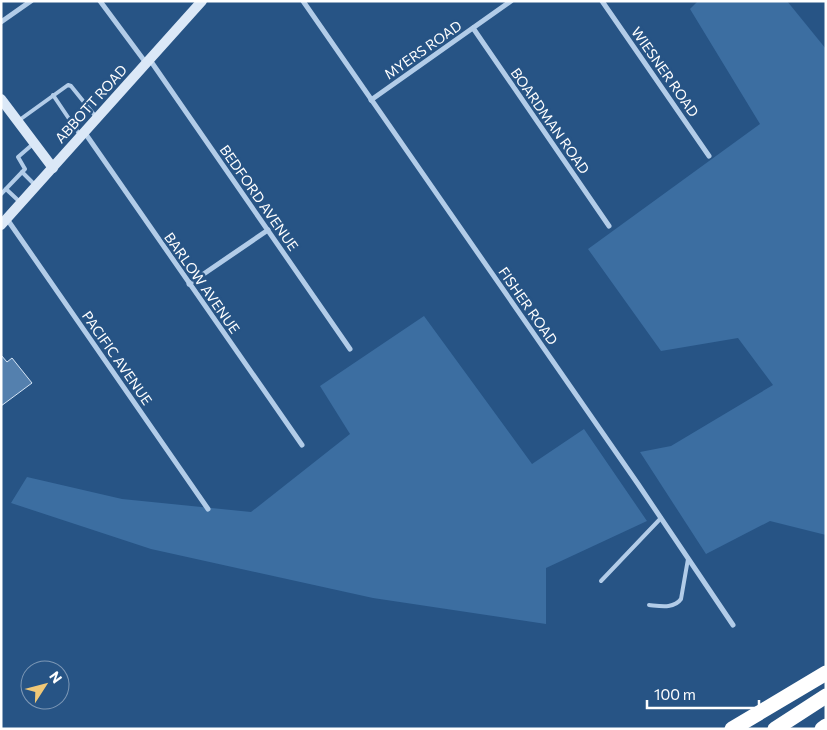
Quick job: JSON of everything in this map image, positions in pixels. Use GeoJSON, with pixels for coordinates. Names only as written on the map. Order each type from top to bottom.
{"type":"FeatureCollection","features":[{"type":"Feature","properties":{"kind":"highway"},"geometry":{"type":"LineString","coordinates":[[732,729],[826,673]]}},
{"type":"Feature","properties":{"kind":"highway"},"geometry":{"type":"LineString","coordinates":[[749,729],[811,682]]}},
{"type":"Feature","properties":{"kind":"highway"},"geometry":{"type":"LineString","coordinates":[[775,729],[826,696]]}},
{"type":"Feature","properties":{"kind":"highway"},"geometry":{"type":"LineString","coordinates":[[822,729],[826,726]]}},
{"type":"Feature","properties":{"kind":"street"},"geometry":{"type":"LineString","coordinates":[[1,22],[31,1]]}},
{"type":"Feature","properties":{"kind":"street","name":"BEDFORD AVENUE"},"geometry":{"type":"LineString","coordinates":[[100,1],[148,62],[268,230],[350,350]]}},
{"type":"Feature","properties":{"kind":"street","name":"ABBOTT ROAD"},"geometry":{"type":"LineString","coordinates":[[4,222],[202,1]]}},
{"type":"Feature","properties":{"kind":"street","name":"FISHER ROAD"},"geometry":{"type":"LineString","coordinates":[[303,1],[661,518],[732,625]]}},
{"type":"Feature","properties":{"kind":"street","name":"MYERS ROAD"},"geometry":{"type":"LineString","coordinates":[[371,100],[511,1]]}},
{"type":"Feature","properties":{"kind":"street","name":"WIESNER ROAD"},"geometry":{"type":"LineString","coordinates":[[602,1],[709,156]]}},
{"type":"Feature","properties":{"kind":"street","name":"BOARDMAN ROAD"},"geometry":{"type":"LineString","coordinates":[[473,28],[609,226]]}},
{"type":"Feature","properties":{"kind":"street"},"geometry":{"type":"LineString","coordinates":[[1,98],[53,168]]}},
{"type":"Feature","properties":{"kind":"street","name":"BARLOW AVENUE"},"geometry":{"type":"LineString","coordinates":[[83,135],[302,445]]}},
{"type":"Feature","properties":{"kind":"street","name":"PACIFIC AVENUE"},"geometry":{"type":"LineString","coordinates":[[4,222],[208,509]]}},
{"type":"Feature","properties":{"kind":"street"},"geometry":{"type":"LineString","coordinates":[[189,284],[268,230]]}},
{"type":"Feature","properties":{"kind":"lane"},"geometry":{"type":"LineString","coordinates":[[18,120],[68,84],[97,119]]}},
{"type":"Feature","properties":{"kind":"lane"},"geometry":{"type":"LineString","coordinates":[[53,96],[83,135]]}},
{"type":"Feature","properties":{"kind":"lane"},"geometry":{"type":"LineString","coordinates":[[1,194],[25,168],[18,157],[34,143]]}},
{"type":"Feature","properties":{"kind":"lane"},"geometry":{"type":"LineString","coordinates":[[22,172],[36,186]]}},
{"type":"Feature","properties":{"kind":"lane"},"geometry":{"type":"LineString","coordinates":[[6,189],[21,203]]}},
{"type":"Feature","properties":{"kind":"lane"},"geometry":{"type":"LineString","coordinates":[[601,582],[661,518]]}},
{"type":"Feature","properties":{"kind":"lane"},"geometry":{"type":"LineString","coordinates":[[649,606],[673,606],[678,603],[681,599],[688,559]]}},
{"type":"Feature","properties":{"kind":"shaded area"},"geometry":{"type":"Polygon","coordinates":[[[698,1],[787,1],[826,49],[826,535],[770,521],[706,554],[640,452],[671,446],[773,385],[738,338],[661,351],[588,249],[760,124],[690,9],[698,1]]]}},
{"type":"Feature","properties":{"kind":"shaded area"},"geometry":{"type":"Polygon","coordinates":[[[424,316],[532,464],[584,429],[647,521],[546,568],[546,624],[373,598],[151,549],[11,503],[27,477],[122,499],[251,512],[350,434],[320,386],[424,316]]]}},
{"type":"Feature","properties":{"kind":"building"},"geometry":{"type":"Polygon","coordinates":[[[1,355],[7,362],[12,358],[32,383],[1,406],[1,355]]]}}]}
